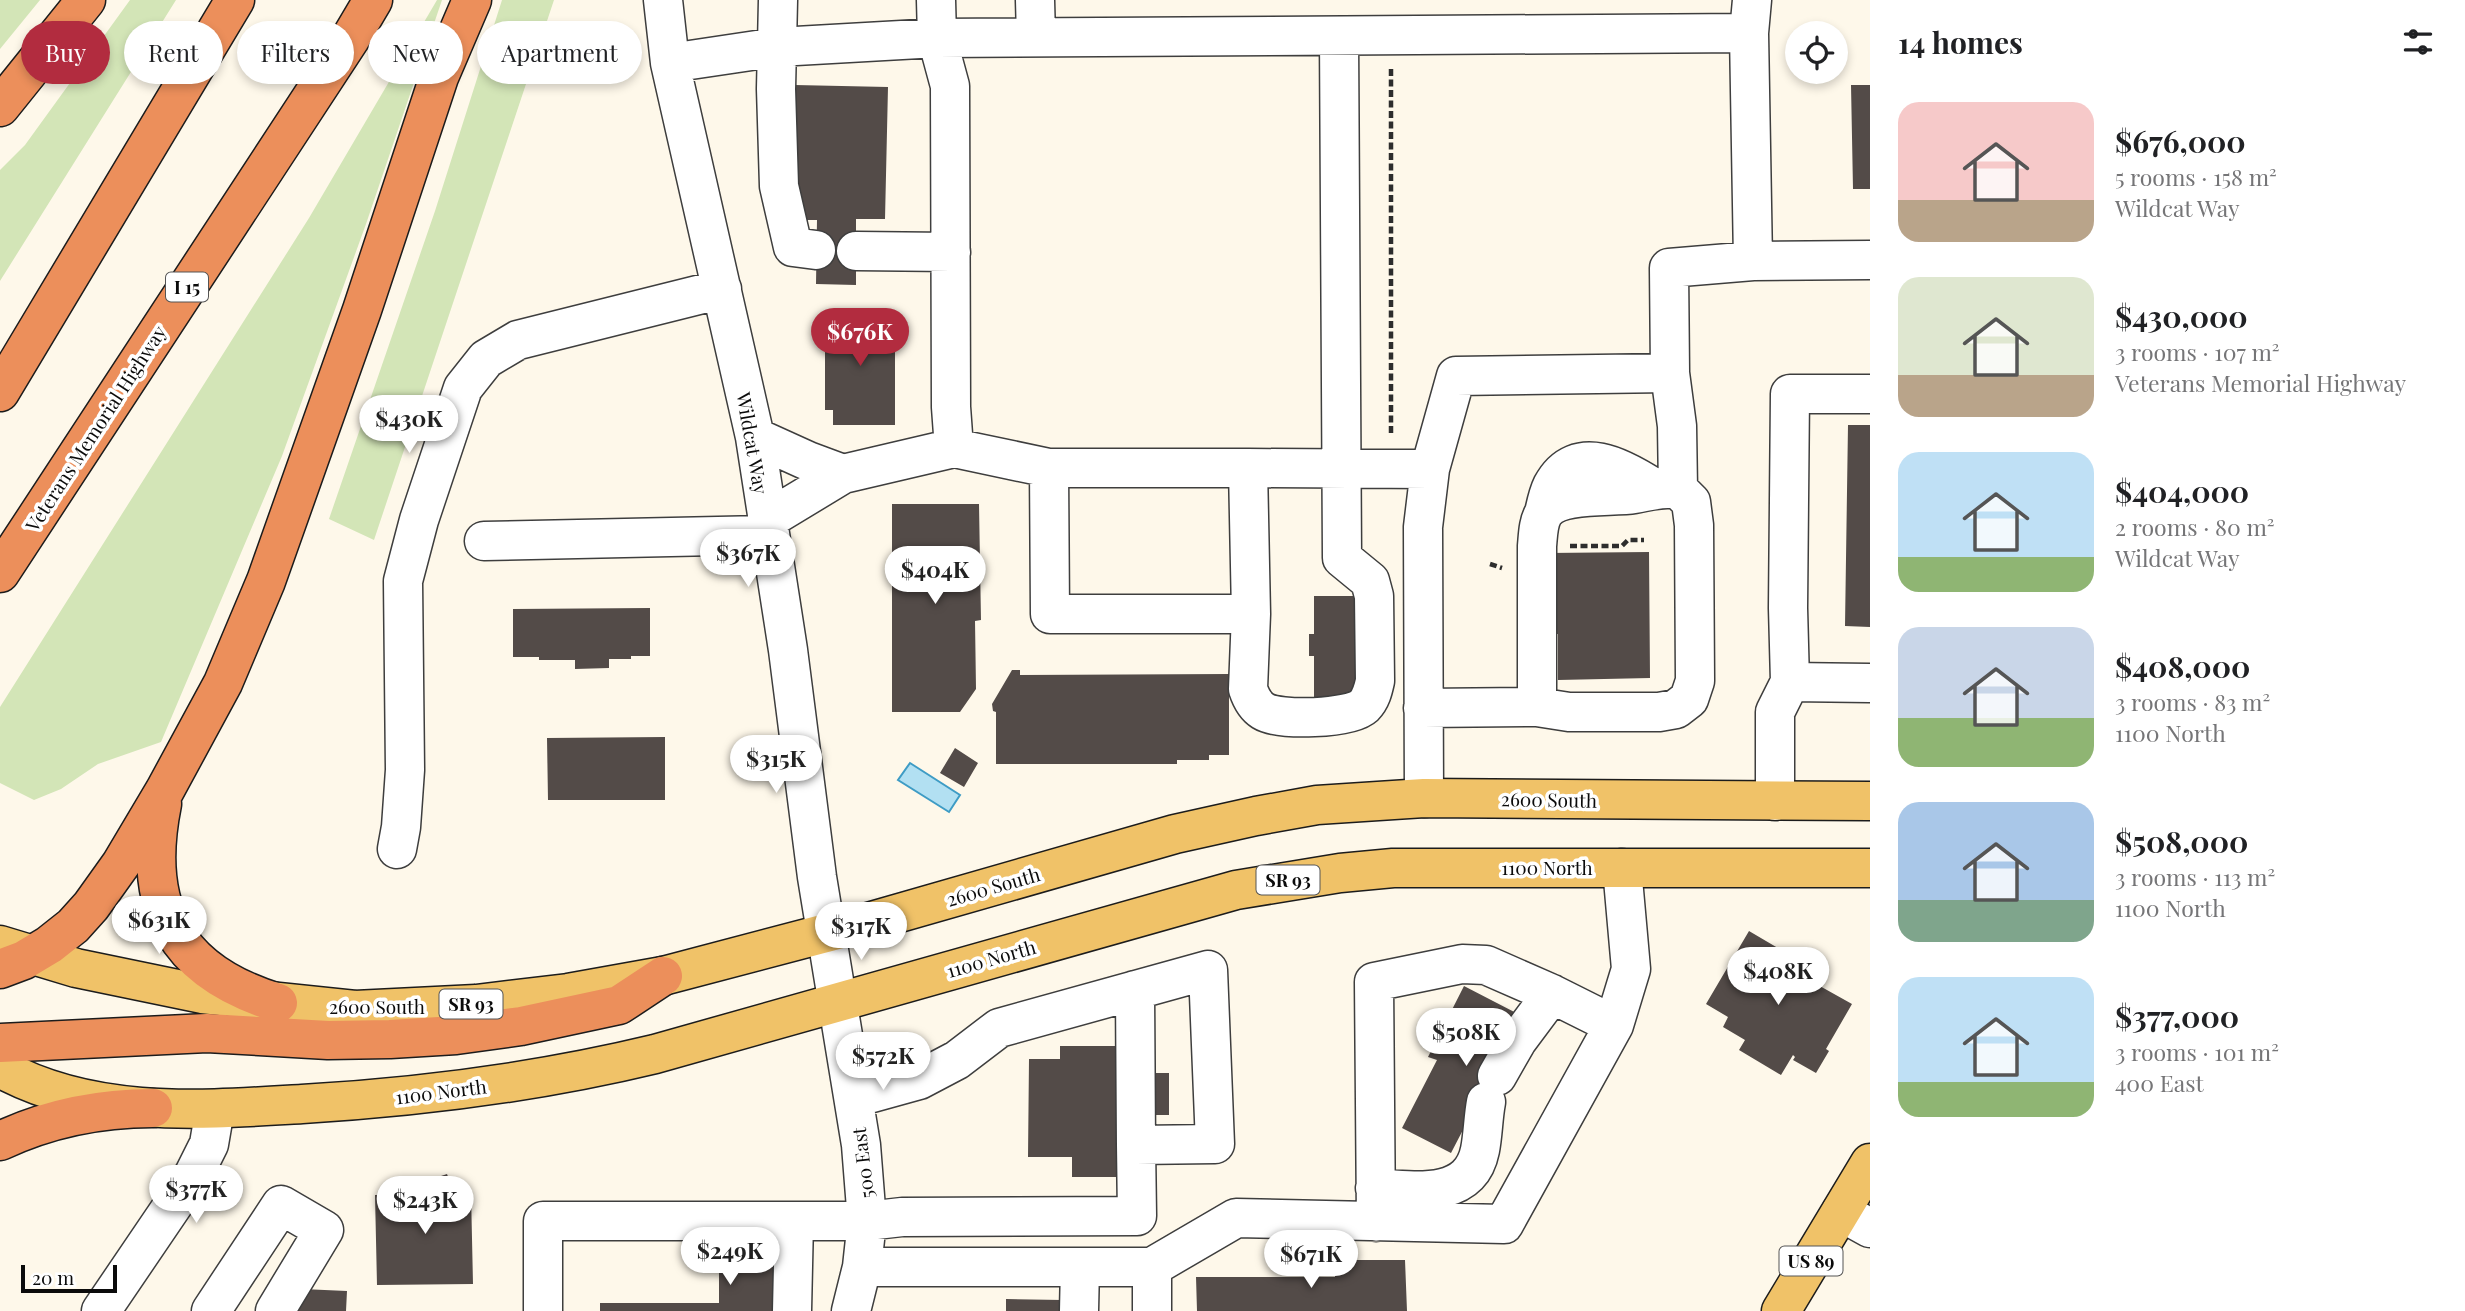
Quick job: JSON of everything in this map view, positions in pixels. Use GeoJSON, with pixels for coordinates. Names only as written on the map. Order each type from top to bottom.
{"type":"FeatureCollection","features":[{"type":"Feature","properties":{"kind":"highway"},"geometry":{"type":"LineString","coordinates":[[0,107],[86,0]]}},
{"type":"Feature","properties":{"kind":"highway"},"geometry":{"type":"LineString","coordinates":[[0,392],[235,0]]}},
{"type":"Feature","properties":{"kind":"highway","name":"Veterans Memorial Highway"},"geometry":{"type":"LineString","coordinates":[[0,573],[373,0]]}},
{"type":"Feature","properties":{"kind":"highway"},"geometry":{"type":"LineString","coordinates":[[10,957],[49,945],[91,906],[121,864],[165,790],[223,683],[267,581],[362,310],[439,77],[472,0]]}},
{"type":"Feature","properties":{"kind":"highway"},"geometry":{"type":"LineString","coordinates":[[165,790],[159,822],[158,878],[166,917],[173,931],[190,954],[222,979],[240,989],[278,1003]]}},
{"type":"Feature","properties":{"kind":"highway"},"geometry":{"type":"LineString","coordinates":[[0,1043],[207,1032],[328,1040],[456,1035],[521,1026],[619,1005],[663,976]]}},
{"type":"Feature","properties":{"kind":"highway"},"geometry":{"type":"LineString","coordinates":[[0,1141],[49,1122],[83,1113],[118,1108],[153,1108]]}},
{"type":"Feature","properties":{"kind":"main road","name":"2600 South"},"geometry":{"type":"LineString","coordinates":[[10,957],[202,994],[278,1003],[355,1010],[476,1004],[568,993],[663,976],[868,922],[1175,834],[1318,805],[1424,798],[1870,801]]}},
{"type":"Feature","properties":{"kind":"main road","name":"1100 North"},"geometry":{"type":"LineString","coordinates":[[0,1068],[48,1090],[82,1100],[153,1108],[215,1109],[415,1096],[586,1070],[655,1054],[1236,890],[1288,880],[1393,868],[1870,868]]}},
{"type":"Feature","properties":{"kind":"main road","name":"US 89"},"geometry":{"type":"LineString","coordinates":[[1781,1311],[1855,1220],[1870,1163]]}},
{"type":"Feature","properties":{"kind":"street","name":"Wildcat Way"},"geometry":{"type":"LineString","coordinates":[[663,0],[670,63],[755,437],[788,650],[826,931]]}},
{"type":"Feature","properties":{"kind":"street"},"geometry":{"type":"LineString","coordinates":[[778,0],[779,186],[793,247],[816,250]]}},
{"type":"Feature","properties":{"kind":"street"},"geometry":{"type":"LineString","coordinates":[[936,0],[936,38],[950,86],[951,407],[954,448]]}},
{"type":"Feature","properties":{"kind":"street"},"geometry":{"type":"LineString","coordinates":[[1035,0],[1036,37]]}},
{"type":"Feature","properties":{"kind":"street"},"geometry":{"type":"LineString","coordinates":[[670,63],[778,47],[936,38],[1339,36],[1751,17],[1753,261]]}},
{"type":"Feature","properties":{"kind":"street"},"geometry":{"type":"LineString","coordinates":[[1248,468],[1251,614],[1248,689],[1252,700],[1270,715],[1342,716],[1356,712],[1366,704],[1375,681],[1374,596],[1370,581],[1342,558],[1339,36]]}},
{"type":"Feature","properties":{"kind":"street"},"geometry":{"type":"LineString","coordinates":[[856,251],[951,252]]}},
{"type":"Feature","properties":{"kind":"street"},"geometry":{"type":"LineString","coordinates":[[1666,488],[1677,426],[1670,373],[1669,268],[1753,261],[1870,260]]}},
{"type":"Feature","properties":{"kind":"street"},"geometry":{"type":"LineString","coordinates":[[397,849],[404,770],[403,581],[419,520],[463,388],[486,359],[518,340],[722,289]]}},
{"type":"Feature","properties":{"kind":"street"},"geometry":{"type":"LineString","coordinates":[[1424,798],[1423,527],[1430,469],[1455,376],[1670,373]]}},
{"type":"Feature","properties":{"kind":"street"},"geometry":{"type":"LineString","coordinates":[[1775,801],[1775,712],[1790,682],[1790,394],[1870,394]]}},
{"type":"Feature","properties":{"kind":"street"},"geometry":{"type":"LineString","coordinates":[[755,437],[843,474]]}},
{"type":"Feature","properties":{"kind":"street"},"geometry":{"type":"LineString","coordinates":[[484,541],[768,527],[843,474],[954,448],[1049,468],[1430,469]]}},
{"type":"Feature","properties":{"kind":"street"},"geometry":{"type":"LineString","coordinates":[[1423,708],[1537,707],[1569,712],[1659,712],[1676,709],[1689,699],[1695,681],[1694,525],[1691,502],[1612,465],[1582,461],[1559,476],[1551,488],[1551,529],[1538,531],[1537,707]]}},
{"type":"Feature","properties":{"kind":"street"},"geometry":{"type":"LineString","coordinates":[[1049,468],[1050,614],[1251,614]]}},
{"type":"Feature","properties":{"kind":"street"},"geometry":{"type":"LineString","coordinates":[[1790,682],[1870,683]]}},
{"type":"Feature","properties":{"kind":"street"},"geometry":{"type":"LineString","coordinates":[[1376,1205],[1504,1224],[1614,1025],[1631,969],[1622,868]]}},
{"type":"Feature","properties":{"kind":"street","name":"500 East"},"geometry":{"type":"LineString","coordinates":[[826,931],[866,1192],[867,1221],[862,1267],[851,1311]]}},
{"type":"Feature","properties":{"kind":"street"},"geometry":{"type":"LineString","coordinates":[[1376,1205],[1374,982],[1462,964],[1486,965],[1614,1025]]}},
{"type":"Feature","properties":{"kind":"street"},"geometry":{"type":"LineString","coordinates":[[853,1098],[919,1080],[957,1060],[999,1028],[1208,970],[1215,1144],[1136,1145]]}},
{"type":"Feature","properties":{"kind":"street"},"geometry":{"type":"LineString","coordinates":[[543,1311],[542,1221],[867,1221],[902,1217],[1137,1216],[1135,990]]}},
{"type":"Feature","properties":{"kind":"street"},"geometry":{"type":"LineString","coordinates":[[862,1267],[1152,1267],[1236,1218],[1376,1205],[1460,1182],[1475,1166],[1491,1089],[1517,1041],[1552,994]]}},
{"type":"Feature","properties":{"kind":"street"},"geometry":{"type":"LineString","coordinates":[[101,1311],[194,1174],[209,1144],[215,1109]]}},
{"type":"Feature","properties":{"kind":"street"},"geometry":{"type":"LineString","coordinates":[[211,1311],[281,1205],[324,1230],[275,1311]]}},
{"type":"Feature","properties":{"kind":"street"},"geometry":{"type":"LineString","coordinates":[[792,1311],[794,1221]]}},
{"type":"Feature","properties":{"kind":"street"},"geometry":{"type":"LineString","coordinates":[[1079,1311],[1080,1267]]}},
{"type":"Feature","properties":{"kind":"street"},"geometry":{"type":"LineString","coordinates":[[1152,1267],[1152,1311]]}},
{"type":"Feature","properties":{"kind":"path"},"geometry":{"type":"LineString","coordinates":[[1391,65],[1392,445]]}},
{"type":"Feature","properties":{"kind":"path"},"geometry":{"type":"LineString","coordinates":[[1551,529],[1622,546],[1628,540],[1644,540]]}},
{"type":"Feature","properties":{"kind":"path"},"geometry":{"type":"LineString","coordinates":[[1490,564],[1504,569]]}},
{"type":"Feature","properties":{"kind":"green space"},"geometry":{"type":"Polygon","coordinates":[[[0,0],[40,0],[21,21],[0,49],[0,0]]]}},
{"type":"Feature","properties":{"kind":"green space"},"geometry":{"type":"Polygon","coordinates":[[[130,0],[176,0],[163,21],[124,21],[124,83],[0,281],[0,170],[25,145],[69,84],[110,84],[110,28],[130,0]]]}},
{"type":"Feature","properties":{"kind":"green space"},"geometry":{"type":"Polygon","coordinates":[[[437,0],[442,0],[435,21],[425,21],[437,0]]]}},
{"type":"Feature","properties":{"kind":"green space"},"geometry":{"type":"Polygon","coordinates":[[[502,0],[554,0],[547,21],[495,21],[502,0]]]}},
{"type":"Feature","properties":{"kind":"green space"},"geometry":{"type":"Polygon","coordinates":[[[477,79],[477,84],[526,84],[374,540],[329,519],[435,211],[477,79]]]}},
{"type":"Feature","properties":{"kind":"green space"},"geometry":{"type":"Polygon","coordinates":[[[388,84],[414,84],[282,456],[161,742],[98,764],[61,789],[34,800],[0,783],[0,707],[309,218],[388,84]]]}},
{"type":"Feature","properties":{"kind":"water"},"geometry":{"type":"Polygon","coordinates":[[[910,763],[960,795],[949,812],[898,780],[910,763]]]}},
{"type":"Feature","properties":{"kind":"building"},"geometry":{"type":"Polygon","coordinates":[[[795,85],[888,87],[885,219],[856,219],[856,285],[816,284],[817,220],[793,220],[795,85]]]}},
{"type":"Feature","properties":{"kind":"building"},"geometry":{"type":"Polygon","coordinates":[[[1851,85],[1870,85],[1870,189],[1853,189],[1851,85]]]}},
{"type":"Feature","properties":{"kind":"building"},"geometry":{"type":"Polygon","coordinates":[[[825,313],[895,313],[895,425],[833,425],[833,410],[825,410],[825,313]]]}},
{"type":"Feature","properties":{"kind":"building"},"geometry":{"type":"Polygon","coordinates":[[[1848,425],[1870,425],[1870,627],[1845,626],[1848,425]]]}},
{"type":"Feature","properties":{"kind":"building"},"geometry":{"type":"Polygon","coordinates":[[[892,504],[979,504],[981,620],[975,621],[976,689],[960,712],[892,712],[892,504]]]}},
{"type":"Feature","properties":{"kind":"building"},"geometry":{"type":"Polygon","coordinates":[[[1649,552],[1650,678],[1558,680],[1558,634],[1547,634],[1547,553],[1649,552]]]}},
{"type":"Feature","properties":{"kind":"building"},"geometry":{"type":"Polygon","coordinates":[[[1314,596],[1361,596],[1361,699],[1314,699],[1314,656],[1309,656],[1309,634],[1314,634],[1314,596]]]}},
{"type":"Feature","properties":{"kind":"building"},"geometry":{"type":"Polygon","coordinates":[[[650,608],[650,656],[609,659],[609,668],[575,669],[575,660],[513,657],[513,609],[650,608]]]}},
{"type":"Feature","properties":{"kind":"building"},"geometry":{"type":"Polygon","coordinates":[[[1012,670],[1020,670],[1020,675],[1229,674],[1229,755],[1209,755],[1209,760],[1177,760],[1177,764],[996,764],[996,712],[993,711],[992,704],[1012,670]]]}},
{"type":"Feature","properties":{"kind":"building"},"geometry":{"type":"Polygon","coordinates":[[[665,737],[665,800],[548,800],[547,738],[665,737]]]}},
{"type":"Feature","properties":{"kind":"building"},"geometry":{"type":"Polygon","coordinates":[[[955,748],[978,763],[964,787],[940,773],[955,748]]]}},
{"type":"Feature","properties":{"kind":"building"},"geometry":{"type":"Polygon","coordinates":[[[1749,931],[1824,975],[1818,985],[1852,1004],[1826,1049],[1829,1051],[1816,1073],[1793,1060],[1793,1055],[1781,1075],[1739,1050],[1745,1040],[1723,1027],[1728,1017],[1706,1004],[1749,931]]]}},
{"type":"Feature","properties":{"kind":"building"},"geometry":{"type":"Polygon","coordinates":[[[1464,986],[1522,1016],[1511,1083],[1498,1108],[1479,1099],[1451,1153],[1402,1128],[1437,1060],[1428,1057],[1464,986]]]}},
{"type":"Feature","properties":{"kind":"building"},"geometry":{"type":"Polygon","coordinates":[[[1060,1046],[1123,1046],[1123,1073],[1169,1073],[1169,1115],[1117,1115],[1117,1177],[1072,1177],[1072,1157],[1028,1157],[1029,1059],[1060,1059],[1060,1046]]]}},
{"type":"Feature","properties":{"kind":"building"},"geometry":{"type":"Polygon","coordinates":[[[447,1174],[454,1193],[471,1193],[473,1284],[377,1285],[375,1195],[420,1194],[417,1184],[447,1174]]]}},
{"type":"Feature","properties":{"kind":"building"},"geometry":{"type":"Polygon","coordinates":[[[719,1252],[780,1252],[779,1311],[600,1311],[600,1303],[719,1303],[719,1252]]]}},
{"type":"Feature","properties":{"kind":"building"},"geometry":{"type":"Polygon","coordinates":[[[1335,1260],[1405,1260],[1407,1311],[1197,1311],[1196,1277],[1335,1277],[1335,1260]]]}},
{"type":"Feature","properties":{"kind":"building"},"geometry":{"type":"Polygon","coordinates":[[[302,1289],[347,1291],[346,1311],[286,1311],[286,1306],[301,1307],[302,1289]]]}},
{"type":"Feature","properties":{"kind":"building"},"geometry":{"type":"Polygon","coordinates":[[[1006,1299],[1062,1300],[1063,1311],[1006,1311],[1006,1299]]]}}]}
